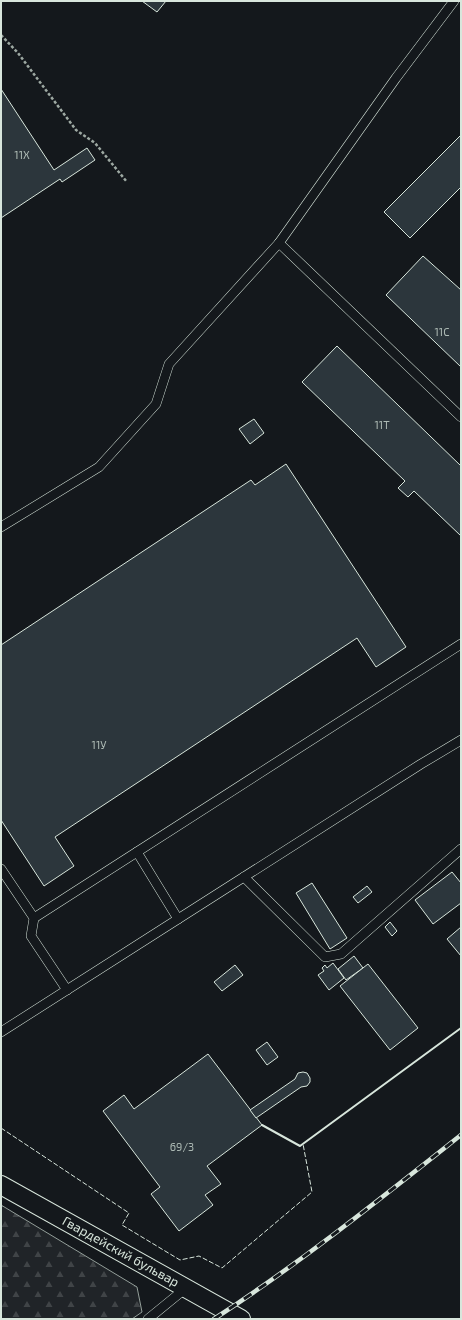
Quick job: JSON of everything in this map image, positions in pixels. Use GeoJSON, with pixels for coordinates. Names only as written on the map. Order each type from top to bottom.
{"type":"FeatureCollection","features":[{"type":"Feature","properties":{"kind":"street","name":"Гвардейский бульвар"},"geometry":{"type":"LineString","coordinates":[[1,1185],[241,1319]]}},
{"type":"Feature","properties":{"kind":"lane"},"geometry":{"type":"LineString","coordinates":[[1,527],[99,467],[156,404],[169,364],[279,243],[396,78],[454,1]]}},
{"type":"Feature","properties":{"kind":"lane"},"geometry":{"type":"LineString","coordinates":[[279,243],[461,417]]}},
{"type":"Feature","properties":{"kind":"lane"},"geometry":{"type":"LineString","coordinates":[[34,918],[461,644]]}},
{"type":"Feature","properties":{"kind":"lane"},"geometry":{"type":"LineString","coordinates":[[1,1032],[420,764],[458,742],[461,752]]}},
{"type":"Feature","properties":{"kind":"lane"},"geometry":{"type":"LineString","coordinates":[[244,877],[325,957],[341,954],[461,849]]}},
{"type":"Feature","properties":{"kind":"lane"},"geometry":{"type":"LineString","coordinates":[[137,852],[178,919]]}},
{"type":"Feature","properties":{"kind":"lane"},"geometry":{"type":"LineString","coordinates":[[1,869],[34,918],[31,936],[67,990]]}},
{"type":"Feature","properties":{"kind":"lane"},"geometry":{"type":"LineString","coordinates":[[148,1319],[186,1288]]}},
{"type":"Feature","properties":{"kind":"path"},"geometry":{"type":"LineString","coordinates":[[1,35],[18,53],[76,130],[95,142],[127,182]]}},
{"type":"Feature","properties":{"kind":"green space"},"geometry":{"type":"Polygon","coordinates":[[[1,1205],[137,1287],[142,1312],[132,1319],[1,1319],[1,1205]]]}},
{"type":"Feature","properties":{"kind":"building"},"geometry":{"type":"Polygon","coordinates":[[[142,1],[166,1],[157,12],[142,1]]]}},
{"type":"Feature","properties":{"kind":"building"},"geometry":{"type":"Polygon","coordinates":[[[1,89],[54,170],[87,148],[95,160],[62,182],[60,179],[1,218],[1,89]]]}},
{"type":"Feature","properties":{"kind":"building"},"geometry":{"type":"Polygon","coordinates":[[[461,135],[461,187],[410,238],[384,212],[461,135]]]}},
{"type":"Feature","properties":{"kind":"building"},"geometry":{"type":"Polygon","coordinates":[[[423,256],[461,290],[461,367],[386,295],[423,256]]]}},
{"type":"Feature","properties":{"kind":"building"},"geometry":{"type":"Polygon","coordinates":[[[337,346],[461,466],[461,536],[414,491],[408,497],[398,488],[405,481],[302,382],[337,346]]]}},
{"type":"Feature","properties":{"kind":"building"},"geometry":{"type":"Polygon","coordinates":[[[254,419],[264,433],[250,444],[239,429],[254,419]]]}},
{"type":"Feature","properties":{"kind":"building"},"geometry":{"type":"Polygon","coordinates":[[[286,464],[406,647],[376,667],[357,638],[55,837],[74,866],[44,886],[1,820],[1,645],[251,480],[255,485],[286,464]]]}},
{"type":"Feature","properties":{"kind":"building"},"geometry":{"type":"Polygon","coordinates":[[[452,872],[461,883],[461,903],[433,924],[415,900],[452,872]]]}},
{"type":"Feature","properties":{"kind":"building"},"geometry":{"type":"Polygon","coordinates":[[[312,883],[347,938],[330,949],[296,893],[312,883]]]}},
{"type":"Feature","properties":{"kind":"building"},"geometry":{"type":"Polygon","coordinates":[[[367,886],[372,892],[358,903],[353,897],[367,886]]]}},
{"type":"Feature","properties":{"kind":"building"},"geometry":{"type":"Polygon","coordinates":[[[390,922],[397,931],[392,936],[385,927],[390,922]]]}},
{"type":"Feature","properties":{"kind":"building"},"geometry":{"type":"Polygon","coordinates":[[[461,927],[461,956],[447,939],[461,927]]]}},
{"type":"Feature","properties":{"kind":"building"},"geometry":{"type":"Polygon","coordinates":[[[354,956],[363,968],[346,980],[338,969],[354,956]]]}},
{"type":"Feature","properties":{"kind":"building"},"geometry":{"type":"Polygon","coordinates":[[[333,963],[344,978],[329,990],[318,975],[324,971],[322,968],[325,965],[327,968],[333,963]]]}},
{"type":"Feature","properties":{"kind":"building"},"geometry":{"type":"Polygon","coordinates":[[[368,964],[418,1028],[390,1050],[340,986],[368,964]]]}},
{"type":"Feature","properties":{"kind":"building"},"geometry":{"type":"Polygon","coordinates":[[[235,965],[243,975],[222,991],[214,982],[235,965]]]}},
{"type":"Feature","properties":{"kind":"building"},"geometry":{"type":"Polygon","coordinates":[[[267,1042],[278,1057],[267,1065],[256,1050],[267,1042]]]}},
{"type":"Feature","properties":{"kind":"building"},"geometry":{"type":"Polygon","coordinates":[[[208,1054],[262,1125],[207,1166],[221,1184],[205,1195],[213,1205],[179,1231],[151,1194],[160,1187],[103,1111],[124,1095],[134,1109],[208,1054]]]}},
{"type":"Feature","properties":{"kind":"building"},"geometry":{"type":"Polygon","coordinates":[[[298,1073],[307,1073],[310,1078],[310,1082],[307,1086],[301,1087],[256,1118],[250,1110],[295,1079],[298,1073]]]}},
{"type":"Feature","properties":{"kind":"railway"},"geometry":{"type":"LineString","coordinates":[[214,1319],[309,1253],[461,1135]]}},
{"type":"Feature","properties":{"kind":"fence"},"geometry":{"type":"LineString","coordinates":[[1,1128],[129,1213],[122,1225],[180,1260],[199,1256],[222,1268],[312,1192],[303,1144]]}},
{"type":"Feature","properties":{"kind":"wall"},"geometry":{"type":"LineString","coordinates":[[262,1125],[300,1146],[461,1028]]}}]}
